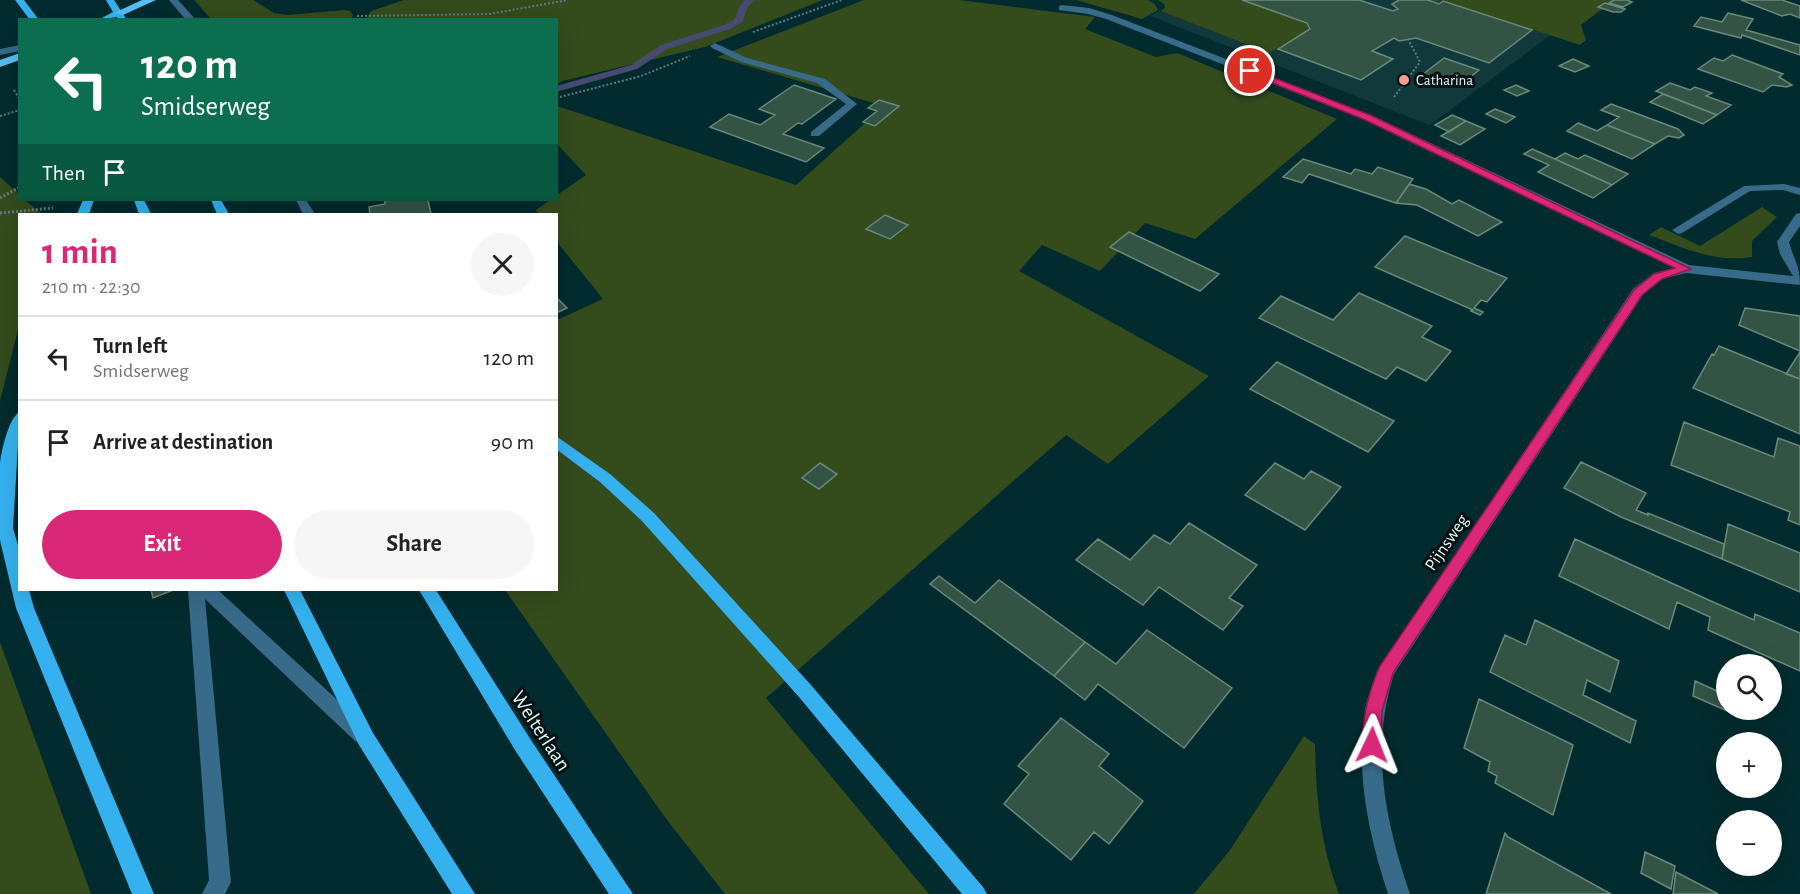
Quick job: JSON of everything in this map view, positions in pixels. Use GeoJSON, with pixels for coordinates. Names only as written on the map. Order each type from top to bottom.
{"type":"FeatureCollection","features":[{"type":"Feature","properties":{"kind":"highway"},"geometry":{"type":"LineString","coordinates":[[121,16],[151,0]]}},
{"type":"Feature","properties":{"kind":"highway"},"geometry":{"type":"LineString","coordinates":[[0,64],[18,57]]}},
{"type":"Feature","properties":{"kind":"main road"},"geometry":{"type":"LineString","coordinates":[[19,0],[33,18]]}},
{"type":"Feature","properties":{"kind":"main road"},"geometry":{"type":"LineString","coordinates":[[111,0],[121,16]]}},
{"type":"Feature","properties":{"kind":"main road"},"geometry":{"type":"LineString","coordinates":[[18,423],[8,454],[5,528],[18,579]]}},
{"type":"Feature","properties":{"kind":"main road"},"geometry":{"type":"LineString","coordinates":[[558,442],[605,477],[648,517],[805,691],[976,894]]}},
{"type":"Feature","properties":{"kind":"main road"},"geometry":{"type":"LineString","coordinates":[[21,591],[25,608],[143,894]]}},
{"type":"Feature","properties":{"kind":"main road"},"geometry":{"type":"LineString","coordinates":[[292,591],[366,739],[464,894]]}},
{"type":"Feature","properties":{"kind":"main road","name":"Welterlaan"},"geometry":{"type":"LineString","coordinates":[[428,591],[579,832],[622,894]]}},
{"type":"Feature","properties":{"kind":"street"},"geometry":{"type":"LineString","coordinates":[[173,0],[190,18]]}},
{"type":"Feature","properties":{"kind":"street"},"geometry":{"type":"LineString","coordinates":[[1062,8],[1089,11],[1108,17],[1366,117],[1686,269],[1800,279]]}},
{"type":"Feature","properties":{"kind":"street"},"geometry":{"type":"LineString","coordinates":[[715,46],[744,60],[821,81],[852,104],[814,134]]}},
{"type":"Feature","properties":{"kind":"street"},"geometry":{"type":"LineString","coordinates":[[0,52],[18,48]]}},
{"type":"Feature","properties":{"kind":"street"},"geometry":{"type":"LineString","coordinates":[[1678,230],[1748,188],[1784,187],[1800,192]]}},
{"type":"Feature","properties":{"kind":"street"},"geometry":{"type":"LineString","coordinates":[[1800,217],[1783,242],[1786,254],[1800,279]]}},
{"type":"Feature","properties":{"kind":"street","name":"Pijnsweg"},"geometry":{"type":"LineString","coordinates":[[1399,894],[1378,814],[1372,763],[1374,711],[1386,671],[1638,292],[1658,276],[1686,269]]}},
{"type":"Feature","properties":{"kind":"street"},"geometry":{"type":"LineString","coordinates":[[196,591],[220,882],[213,894]]}},
{"type":"Feature","properties":{"kind":"street"},"geometry":{"type":"LineString","coordinates":[[208,591],[366,739]]}},
{"type":"Feature","properties":{"kind":"path"},"geometry":{"type":"LineString","coordinates":[[357,16],[467,18],[505,14],[568,0]]}},
{"type":"Feature","properties":{"kind":"path"},"geometry":{"type":"LineString","coordinates":[[558,97],[641,76],[715,46],[842,0]]}},
{"type":"Feature","properties":{"kind":"path"},"geometry":{"type":"LineString","coordinates":[[1366,117],[1396,96],[1420,62],[1408,39]]}},
{"type":"Feature","properties":{"kind":"path"},"geometry":{"type":"LineString","coordinates":[[0,116],[18,111]]}},
{"type":"Feature","properties":{"kind":"path"},"geometry":{"type":"LineString","coordinates":[[0,198],[18,188]]}},
{"type":"Feature","properties":{"kind":"path"},"geometry":{"type":"LineString","coordinates":[[0,213],[61,207]]}},
{"type":"Feature","properties":{"kind":"shaded area","name":"Catharina"},"geometry":{"type":"Polygon","coordinates":[[[1158,0],[1487,0],[1560,28],[1430,125],[1150,16],[1165,8],[1164,4],[1158,0]]]}},
{"type":"Feature","properties":{"kind":"green space"},"geometry":{"type":"Polygon","coordinates":[[[194,0],[253,0],[274,13],[288,15],[344,10],[350,11],[353,15],[352,18],[210,18],[194,0]]]}},
{"type":"Feature","properties":{"kind":"green space"},"geometry":{"type":"Polygon","coordinates":[[[404,0],[823,0],[705,47],[562,81],[558,84],[558,18],[367,18],[371,11],[404,0]]]}},
{"type":"Feature","properties":{"kind":"green space"},"geometry":{"type":"Polygon","coordinates":[[[864,0],[959,0],[1095,17],[1085,29],[1156,57],[1177,53],[1337,119],[1195,239],[1145,223],[1100,271],[1042,245],[1019,271],[1209,376],[1108,464],[1066,435],[766,698],[929,894],[725,894],[664,816],[506,591],[558,591],[558,320],[603,299],[558,243],[558,213],[538,213],[536,210],[549,201],[558,201],[558,194],[586,175],[558,145],[558,106],[796,185],[884,106],[717,57],[864,0]]]}},
{"type":"Feature","properties":{"kind":"green space"},"geometry":{"type":"Polygon","coordinates":[[[1076,0],[1148,0],[1155,4],[1158,10],[1142,19],[1076,0]]]}},
{"type":"Feature","properties":{"kind":"green space"},"geometry":{"type":"Polygon","coordinates":[[[1158,0],[1242,0],[1307,23],[1310,29],[1269,53],[1161,11],[1165,8],[1164,4],[1158,0]]]}},
{"type":"Feature","properties":{"kind":"green space"},"geometry":{"type":"Polygon","coordinates":[[[1441,0],[1614,0],[1581,25],[1586,40],[1580,45],[1441,0]]]}},
{"type":"Feature","properties":{"kind":"green space"},"geometry":{"type":"Polygon","coordinates":[[[0,177],[18,193],[18,201],[26,201],[41,213],[18,213],[18,330],[0,401],[0,177]]]}},
{"type":"Feature","properties":{"kind":"green space"},"geometry":{"type":"Polygon","coordinates":[[[1762,207],[1777,217],[1752,241],[1752,257],[1712,256],[1649,235],[1661,227],[1700,246],[1762,207]]]}},
{"type":"Feature","properties":{"kind":"green space"},"geometry":{"type":"Polygon","coordinates":[[[0,642],[91,894],[0,894],[0,642]]]}},
{"type":"Feature","properties":{"kind":"green space"},"geometry":{"type":"Polygon","coordinates":[[[1304,736],[1315,744],[1320,820],[1327,857],[1339,894],[1194,894],[1230,850],[1304,736]]]}},
{"type":"Feature","properties":{"kind":"building"},"geometry":{"type":"Polygon","coordinates":[[[1242,0],[1359,0],[1393,11],[1398,9],[1392,4],[1399,0],[1428,0],[1439,4],[1443,1],[1532,30],[1489,63],[1416,38],[1399,41],[1394,38],[1372,51],[1393,59],[1361,80],[1278,49],[1310,29],[1307,23],[1242,0]]]}},
{"type":"Feature","properties":{"kind":"building"},"geometry":{"type":"Polygon","coordinates":[[[1614,0],[1632,2],[1623,7],[1609,3],[1614,0]]]}},
{"type":"Feature","properties":{"kind":"building"},"geometry":{"type":"Polygon","coordinates":[[[1741,0],[1782,0],[1800,6],[1800,18],[1790,14],[1782,16],[1741,0]]]}},
{"type":"Feature","properties":{"kind":"building"},"geometry":{"type":"Polygon","coordinates":[[[1605,3],[1625,9],[1621,12],[1613,12],[1598,7],[1605,3]]]}},
{"type":"Feature","properties":{"kind":"building"},"geometry":{"type":"Polygon","coordinates":[[[1728,13],[1753,19],[1746,30],[1800,45],[1800,55],[1742,35],[1741,38],[1694,26],[1701,17],[1722,22],[1728,13]]]}},
{"type":"Feature","properties":{"kind":"building"},"geometry":{"type":"Polygon","coordinates":[[[1732,55],[1783,74],[1779,77],[1792,85],[1787,87],[1772,85],[1763,92],[1698,69],[1714,58],[1723,61],[1732,55]]]}},
{"type":"Feature","properties":{"kind":"building"},"geometry":{"type":"Polygon","coordinates":[[[1444,58],[1479,70],[1458,87],[1422,75],[1444,58]]]}},
{"type":"Feature","properties":{"kind":"building"},"geometry":{"type":"Polygon","coordinates":[[[1573,59],[1589,66],[1575,72],[1559,66],[1573,59]]]}},
{"type":"Feature","properties":{"kind":"building"},"geometry":{"type":"Polygon","coordinates":[[[1670,83],[1690,90],[1695,87],[1712,93],[1706,96],[1731,105],[1717,115],[1656,91],[1670,83]]]}},
{"type":"Feature","properties":{"kind":"building"},"geometry":{"type":"Polygon","coordinates":[[[794,85],[836,99],[802,124],[798,123],[783,134],[824,148],[806,162],[710,127],[729,114],[760,125],[775,115],[759,109],[794,85]]]}},
{"type":"Feature","properties":{"kind":"building"},"geometry":{"type":"Polygon","coordinates":[[[1516,85],[1529,91],[1517,96],[1504,90],[1516,85]]]}},
{"type":"Feature","properties":{"kind":"building"},"geometry":{"type":"Polygon","coordinates":[[[1663,94],[1717,115],[1703,124],[1650,102],[1663,94]]]}},
{"type":"Feature","properties":{"kind":"building"},"geometry":{"type":"Polygon","coordinates":[[[879,100],[899,106],[875,126],[863,122],[877,111],[868,108],[879,100]]]}},
{"type":"Feature","properties":{"kind":"building"},"geometry":{"type":"Polygon","coordinates":[[[1611,104],[1678,129],[1684,135],[1679,138],[1668,136],[1655,144],[1607,125],[1619,117],[1601,110],[1611,104]]]}},
{"type":"Feature","properties":{"kind":"building"},"geometry":{"type":"Polygon","coordinates":[[[1495,109],[1515,117],[1506,123],[1486,114],[1495,109]]]}},
{"type":"Feature","properties":{"kind":"building"},"geometry":{"type":"Polygon","coordinates":[[[1452,115],[1466,121],[1449,132],[1435,125],[1452,115]]]}},
{"type":"Feature","properties":{"kind":"building"},"geometry":{"type":"Polygon","coordinates":[[[1466,121],[1485,129],[1460,145],[1441,136],[1466,121]]]}},
{"type":"Feature","properties":{"kind":"building"},"geometry":{"type":"Polygon","coordinates":[[[1578,123],[1597,131],[1607,125],[1655,144],[1632,159],[1567,131],[1578,123]]]}},
{"type":"Feature","properties":{"kind":"building"},"geometry":{"type":"Polygon","coordinates":[[[1532,149],[1612,185],[1593,198],[1538,172],[1549,165],[1524,154],[1532,149]]]}},
{"type":"Feature","properties":{"kind":"building"},"geometry":{"type":"Polygon","coordinates":[[[1565,153],[1578,159],[1585,155],[1628,174],[1612,185],[1555,159],[1565,153]]]}},
{"type":"Feature","properties":{"kind":"building"},"geometry":{"type":"Polygon","coordinates":[[[1303,159],[1351,174],[1355,169],[1372,174],[1378,167],[1413,179],[1396,203],[1309,174],[1302,183],[1283,177],[1303,159]]]}},
{"type":"Feature","properties":{"kind":"building"},"geometry":{"type":"Polygon","coordinates":[[[1409,184],[1426,189],[1452,204],[1459,200],[1502,222],[1478,236],[1417,205],[1396,203],[1409,184]]]}},
{"type":"Feature","properties":{"kind":"building"},"geometry":{"type":"Polygon","coordinates":[[[385,201],[428,201],[431,213],[370,213],[369,207],[385,204],[385,201]]]}},
{"type":"Feature","properties":{"kind":"building"},"geometry":{"type":"Polygon","coordinates":[[[885,215],[908,225],[890,239],[866,229],[885,215]]]}},
{"type":"Feature","properties":{"kind":"building"},"geometry":{"type":"Polygon","coordinates":[[[1129,232],[1219,274],[1200,291],[1110,247],[1129,232]]]}},
{"type":"Feature","properties":{"kind":"building"},"geometry":{"type":"Polygon","coordinates":[[[1405,236],[1507,278],[1487,302],[1481,300],[1474,308],[1483,312],[1480,315],[1375,267],[1405,236]]]}},
{"type":"Feature","properties":{"kind":"building"},"geometry":{"type":"Polygon","coordinates":[[[1359,293],[1432,326],[1422,337],[1451,351],[1426,381],[1397,367],[1386,379],[1259,318],[1281,296],[1333,320],[1359,293]]]}},
{"type":"Feature","properties":{"kind":"building"},"geometry":{"type":"Polygon","coordinates":[[[558,299],[567,308],[558,312],[558,299]]]}},
{"type":"Feature","properties":{"kind":"building"},"geometry":{"type":"Polygon","coordinates":[[[1745,308],[1800,316],[1800,351],[1739,325],[1745,308]]]}},
{"type":"Feature","properties":{"kind":"building"},"geometry":{"type":"Polygon","coordinates":[[[1719,346],[1800,379],[1800,434],[1693,388],[1719,346]]]}},
{"type":"Feature","properties":{"kind":"building"},"geometry":{"type":"Polygon","coordinates":[[[1800,352],[1800,379],[1786,374],[1800,352]]]}},
{"type":"Feature","properties":{"kind":"building"},"geometry":{"type":"Polygon","coordinates":[[[1277,362],[1394,421],[1368,452],[1250,389],[1277,362]]]}},
{"type":"Feature","properties":{"kind":"building"},"geometry":{"type":"Polygon","coordinates":[[[1684,422],[1774,457],[1778,438],[1800,446],[1800,525],[1788,520],[1790,512],[1671,465],[1684,422]]]}},
{"type":"Feature","properties":{"kind":"building"},"geometry":{"type":"Polygon","coordinates":[[[1581,462],[1646,493],[1636,510],[1724,544],[1722,559],[1621,517],[1564,488],[1581,462]]]}},
{"type":"Feature","properties":{"kind":"building"},"geometry":{"type":"Polygon","coordinates":[[[820,463],[837,474],[819,489],[802,478],[820,463]]]}},
{"type":"Feature","properties":{"kind":"building"},"geometry":{"type":"Polygon","coordinates":[[[1275,463],[1304,479],[1311,471],[1341,487],[1305,530],[1245,495],[1275,463]]]}},
{"type":"Feature","properties":{"kind":"building"},"geometry":{"type":"Polygon","coordinates":[[[1189,523],[1257,565],[1229,598],[1243,606],[1223,630],[1159,587],[1143,605],[1076,560],[1098,539],[1130,560],[1154,535],[1170,544],[1189,523]]]}},
{"type":"Feature","properties":{"kind":"building"},"geometry":{"type":"Polygon","coordinates":[[[1728,524],[1800,553],[1800,592],[1722,559],[1728,524]]]}},
{"type":"Feature","properties":{"kind":"building"},"geometry":{"type":"Polygon","coordinates":[[[1575,539],[1754,620],[1755,614],[1800,633],[1800,671],[1782,663],[1782,654],[1762,654],[1708,630],[1710,617],[1677,602],[1669,629],[1559,576],[1575,539]]]}},
{"type":"Feature","properties":{"kind":"building"},"geometry":{"type":"Polygon","coordinates":[[[939,576],[975,603],[999,580],[1085,642],[1054,676],[930,584],[939,576]]]}},
{"type":"Feature","properties":{"kind":"building"},"geometry":{"type":"Polygon","coordinates":[[[151,591],[170,591],[153,598],[151,591]]]}},
{"type":"Feature","properties":{"kind":"building"},"geometry":{"type":"Polygon","coordinates":[[[1535,620],[1619,661],[1610,692],[1587,680],[1583,695],[1636,721],[1630,743],[1490,672],[1505,635],[1526,645],[1535,620]]]}},
{"type":"Feature","properties":{"kind":"building"},"geometry":{"type":"Polygon","coordinates":[[[1147,630],[1232,688],[1184,748],[1098,684],[1085,700],[1054,676],[1085,642],[1116,664],[1147,630]]]}},
{"type":"Feature","properties":{"kind":"building"},"geometry":{"type":"Polygon","coordinates":[[[1695,681],[1716,690],[1716,706],[1693,696],[1695,681]]]}},
{"type":"Feature","properties":{"kind":"building"},"geometry":{"type":"Polygon","coordinates":[[[1479,699],[1573,745],[1553,815],[1495,783],[1497,776],[1488,771],[1490,762],[1464,748],[1479,699]]]}},
{"type":"Feature","properties":{"kind":"building"},"geometry":{"type":"Polygon","coordinates":[[[1061,718],[1109,754],[1099,766],[1143,801],[1109,844],[1094,832],[1071,860],[1004,804],[1029,774],[1018,766],[1061,718]]]}},
{"type":"Feature","properties":{"kind":"building"},"geometry":{"type":"Polygon","coordinates":[[[1505,833],[1508,837],[1611,894],[1486,894],[1505,833]]]}},
{"type":"Feature","properties":{"kind":"building"},"geometry":{"type":"Polygon","coordinates":[[[1645,852],[1675,866],[1671,889],[1641,873],[1645,852]]]}},
{"type":"Feature","properties":{"kind":"building"},"geometry":{"type":"Polygon","coordinates":[[[1676,872],[1718,894],[1673,894],[1676,872]]]}},
{"type":"Feature","properties":{"kind":"waterway"},"geometry":{"type":"LineString","coordinates":[[558,88],[634,67],[664,47],[727,27],[739,20],[744,5],[751,0]]}},
{"type":"Feature","properties":{"kind":"place","name":"Catharina"},"geometry":{"type":"Point","coordinates":[1404,80]}},
{"type":"Feature","properties":{"kind":"route"},"geometry":{"type":"LineString","coordinates":[[1250,71],[1366,117],[1686,269],[1658,276],[1638,292],[1386,671],[1374,711],[1372,745]]}}]}
